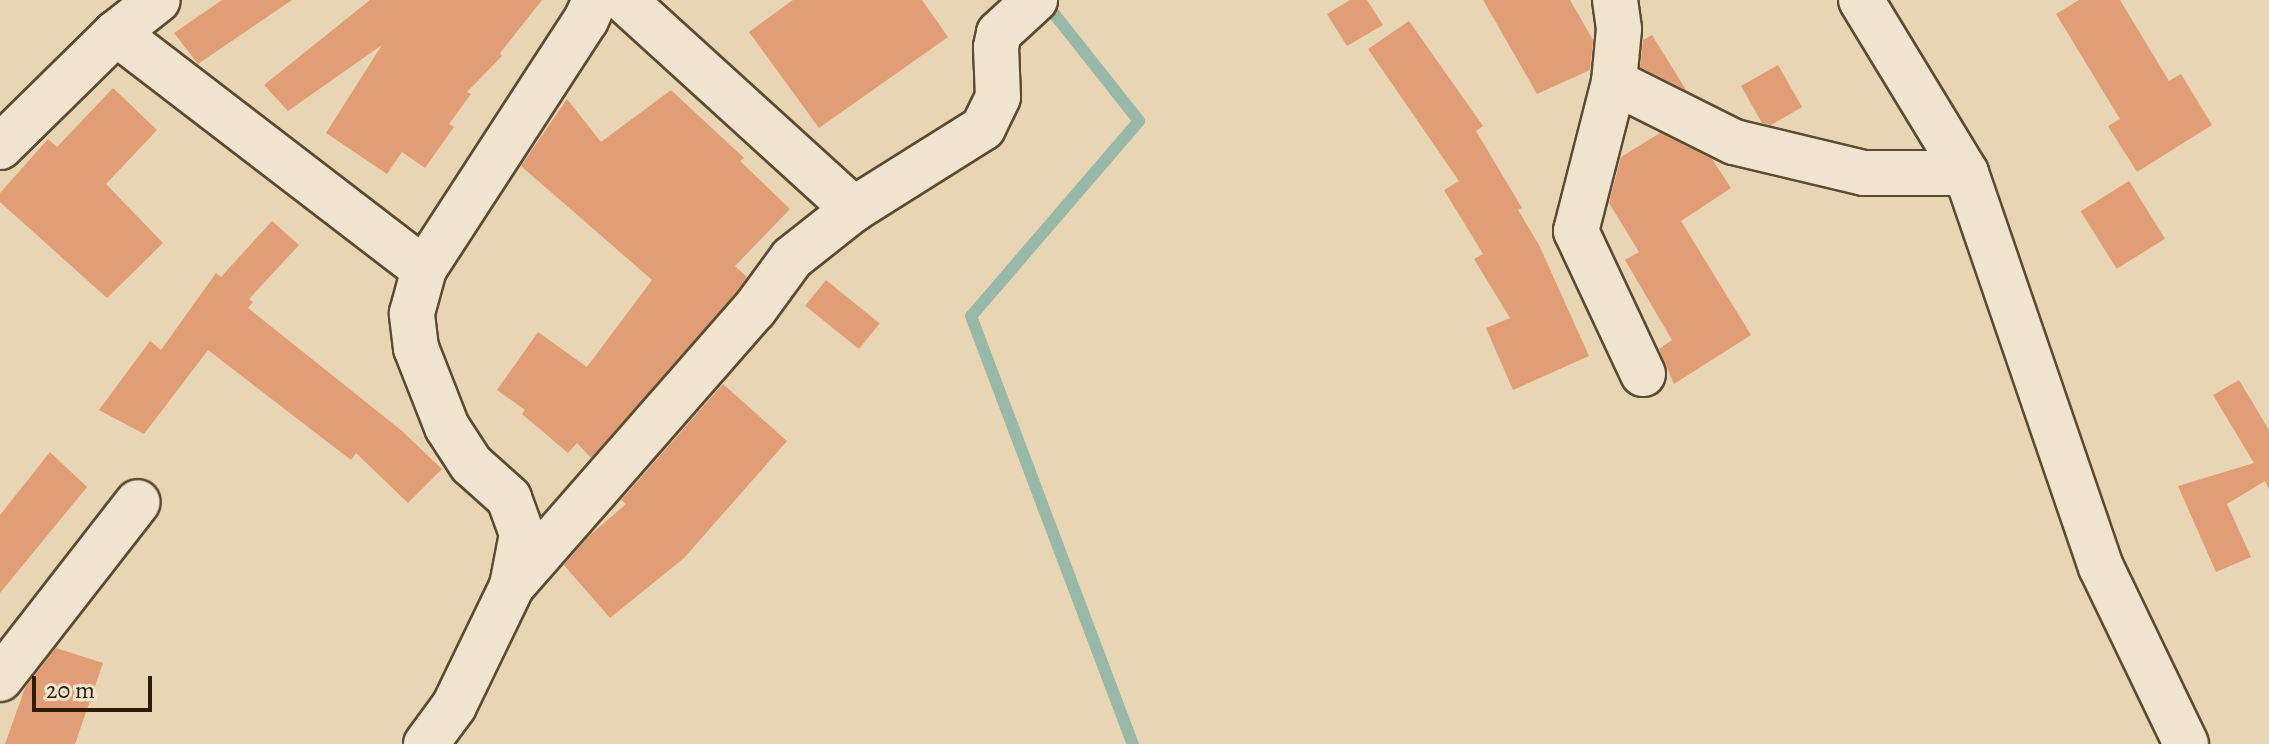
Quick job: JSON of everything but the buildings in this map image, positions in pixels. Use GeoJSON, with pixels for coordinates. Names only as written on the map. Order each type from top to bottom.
{"type":"FeatureCollection","features":[{"type":"Feature","properties":{"kind":"street"},"geometry":{"type":"LineString","coordinates":[[0,147],[116,33],[158,0]]}},
{"type":"Feature","properties":{"kind":"street"},"geometry":{"type":"LineString","coordinates":[[426,744],[454,706],[512,586],[522,534],[509,498],[471,464],[447,427],[416,348],[412,313],[424,269],[586,20],[595,0]]}},
{"type":"Feature","properties":{"kind":"street"},"geometry":{"type":"LineString","coordinates":[[624,0],[854,209]]}},
{"type":"Feature","properties":{"kind":"street"},"geometry":{"type":"LineString","coordinates":[[1615,0],[1619,29],[1614,82],[1576,231],[1643,374]]}},
{"type":"Feature","properties":{"kind":"street"},"geometry":{"type":"LineString","coordinates":[[1861,0],[1966,173],[2101,567],[2186,744]]}},
{"type":"Feature","properties":{"kind":"street"},"geometry":{"type":"LineString","coordinates":[[512,586],[754,310],[792,258],[854,209],[983,128],[998,97],[996,47],[999,33],[1030,4]]}},
{"type":"Feature","properties":{"kind":"street"},"geometry":{"type":"LineString","coordinates":[[116,33],[424,269]]}},
{"type":"Feature","properties":{"kind":"street"},"geometry":{"type":"LineString","coordinates":[[1614,82],[1734,142],[1864,173],[1966,173]]}},
{"type":"Feature","properties":{"kind":"street"},"geometry":{"type":"LineString","coordinates":[[0,679],[138,502]]}},
{"type":"Feature","properties":{"kind":"waterway"},"geometry":{"type":"LineString","coordinates":[[1044,1],[1139,121],[971,316],[1133,744]]}}]}
